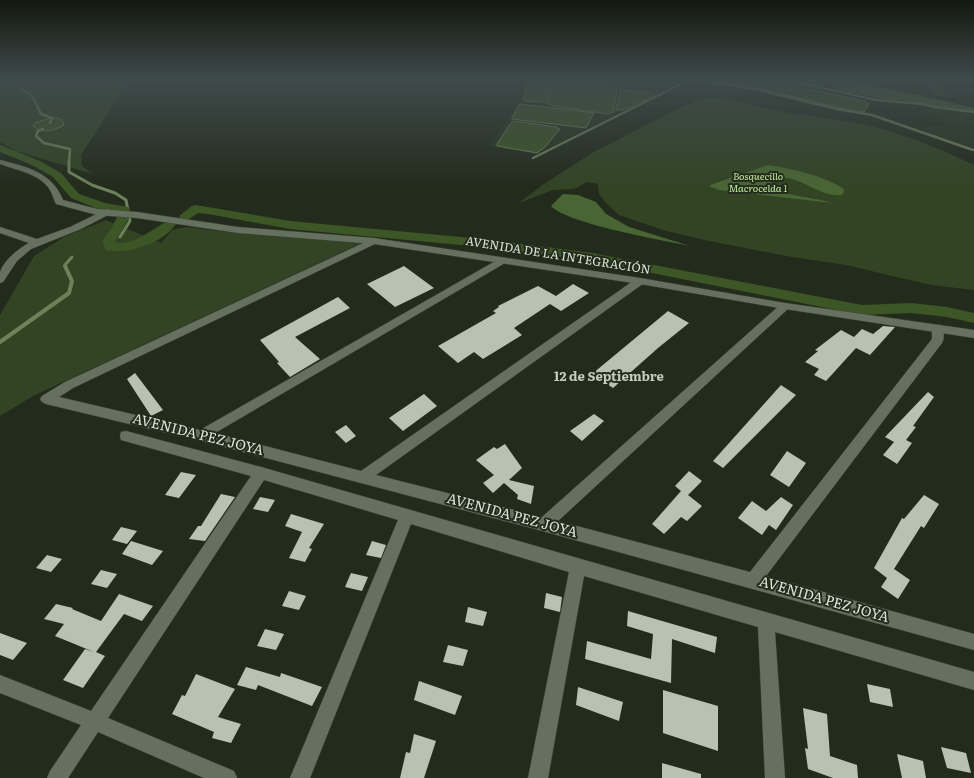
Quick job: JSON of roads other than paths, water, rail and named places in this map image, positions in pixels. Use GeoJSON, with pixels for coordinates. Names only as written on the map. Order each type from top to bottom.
{"type":"FeatureCollection","features":[{"type":"Feature","properties":{"kind":"street","name":"AVENIDA DE LA INTEGRACIÓN"},"geometry":{"type":"LineString","coordinates":[[0,162],[40,175],[50,183],[57,194],[59,202],[74,208],[137,215],[238,230],[374,241],[640,281],[785,306],[974,334]]}},
{"type":"Feature","properties":{"kind":"street"},"geometry":{"type":"LineString","coordinates":[[0,280],[16,255],[36,242],[111,213]]}},
{"type":"Feature","properties":{"kind":"street"},"geometry":{"type":"LineString","coordinates":[[0,230],[36,242]]}},
{"type":"Feature","properties":{"kind":"street","name":"AVENIDA PEZ JOYA"},"geometry":{"type":"LineString","coordinates":[[374,241],[76,382],[46,399],[120,415],[545,524],[754,580],[974,642]]}},
{"type":"Feature","properties":{"kind":"street"},"geometry":{"type":"LineString","coordinates":[[202,436],[502,261]]}},
{"type":"Feature","properties":{"kind":"street"},"geometry":{"type":"LineString","coordinates":[[363,477],[640,281]]}},
{"type":"Feature","properties":{"kind":"street"},"geometry":{"type":"LineString","coordinates":[[545,524],[785,306]]}},
{"type":"Feature","properties":{"kind":"street"},"geometry":{"type":"LineString","coordinates":[[754,580],[938,340],[937,328]]}},
{"type":"Feature","properties":{"kind":"street","name":"AVENIDA PEZ JOYA"},"geometry":{"type":"LineString","coordinates":[[126,436],[261,473],[578,568],[974,681]]}},
{"type":"Feature","properties":{"kind":"street"},"geometry":{"type":"LineString","coordinates":[[57,778],[94,720],[261,473]]}},
{"type":"Feature","properties":{"kind":"street"},"geometry":{"type":"LineString","coordinates":[[300,778],[407,517]]}},
{"type":"Feature","properties":{"kind":"street"},"geometry":{"type":"LineString","coordinates":[[538,778],[578,568]]}},
{"type":"Feature","properties":{"kind":"street"},"geometry":{"type":"LineString","coordinates":[[766,621],[775,778]]}},
{"type":"Feature","properties":{"kind":"street"},"geometry":{"type":"LineString","coordinates":[[0,684],[94,720],[227,778]]}},
{"type":"Feature","properties":{"kind":"waterway"},"geometry":{"type":"LineString","coordinates":[[45,115],[52,118],[50,123]]}},
{"type":"Feature","properties":{"kind":"waterway"},"geometry":{"type":"LineString","coordinates":[[533,158],[618,115]]}},
{"type":"Feature","properties":{"kind":"waterway"},"geometry":{"type":"LineString","coordinates":[[873,115],[973,150]]}},
{"type":"Feature","properties":{"kind":"waterway"},"geometry":{"type":"LineString","coordinates":[[43,129],[38,131],[36,136],[44,143],[70,149],[69,162]]}},
{"type":"Feature","properties":{"kind":"waterway"},"geometry":{"type":"LineString","coordinates":[[0,148],[36,163],[57,175],[75,196],[102,206],[124,210],[126,214],[108,241],[111,247],[127,247],[143,242],[170,224]]}},
{"type":"Feature","properties":{"kind":"waterway"},"geometry":{"type":"LineString","coordinates":[[69,162],[69,172],[92,185],[115,193],[126,200],[130,221],[120,237]]}},
{"type":"Feature","properties":{"kind":"waterway"},"geometry":{"type":"LineString","coordinates":[[185,216],[196,209],[208,210],[290,225],[493,244],[592,257],[862,310],[911,308],[947,312],[974,318]]}},
{"type":"Feature","properties":{"kind":"waterway"},"geometry":{"type":"LineString","coordinates":[[66,267],[65,265],[72,257]]}},
{"type":"Feature","properties":{"kind":"waterway"},"geometry":{"type":"LineString","coordinates":[[0,342],[69,293],[72,281],[65,266]]}},
{"type":"Feature","properties":{"kind":"district","name":"12 de Septiembre"},"geometry":{"type":"Point","coordinates":[609,377]}},
{"type":"Feature","properties":{"kind":"park label","name":"Bosquecillo Macrocelda 1"},"geometry":{"type":"Point","coordinates":[758,182]}}]}
